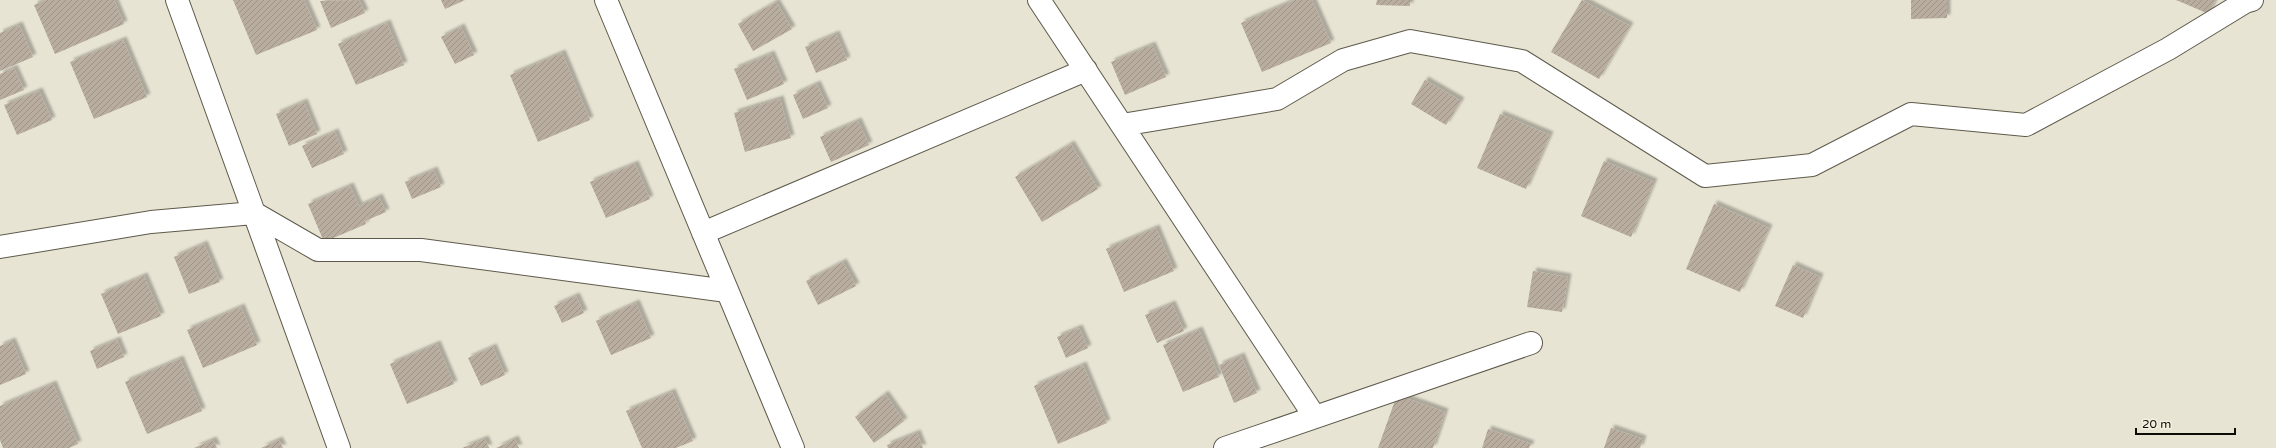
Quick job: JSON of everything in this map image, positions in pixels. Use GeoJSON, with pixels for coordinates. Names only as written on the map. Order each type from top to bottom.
{"type":"FeatureCollection","features":[{"type":"Feature","properties":{"kind":"street"},"geometry":{"type":"LineString","coordinates":[[177,0],[339,448]]}},
{"type":"Feature","properties":{"kind":"street"},"geometry":{"type":"LineString","coordinates":[[606,0],[793,448]]}},
{"type":"Feature","properties":{"kind":"street"},"geometry":{"type":"LineString","coordinates":[[1039,0],[1315,417]]}},
{"type":"Feature","properties":{"kind":"street"},"geometry":{"type":"LineString","coordinates":[[1122,125],[1277,99],[1343,60],[1410,40],[1522,61],[1705,176],[1812,165],[1911,114],[2026,125],[2168,49],[2245,2],[2252,0]]}},
{"type":"Feature","properties":{"kind":"street"},"geometry":{"type":"LineString","coordinates":[[703,233],[1086,70]]}},
{"type":"Feature","properties":{"kind":"street"},"geometry":{"type":"LineString","coordinates":[[0,247],[151,222],[254,213],[318,250],[421,250],[727,291]]}},
{"type":"Feature","properties":{"kind":"street"},"geometry":{"type":"LineString","coordinates":[[1225,448],[1531,343]]}},
{"type":"Feature","properties":{"kind":"building"},"geometry":{"type":"Polygon","coordinates":[[[47,0],[114,0],[124,24],[55,54],[34,5],[47,0]]]}},
{"type":"Feature","properties":{"kind":"building"},"geometry":{"type":"Polygon","coordinates":[[[233,0],[304,0],[317,30],[256,55],[233,0]]]}},
{"type":"Feature","properties":{"kind":"building"},"geometry":{"type":"Polygon","coordinates":[[[359,0],[365,13],[331,28],[320,1],[359,0]]]}},
{"type":"Feature","properties":{"kind":"building"},"geometry":{"type":"Polygon","coordinates":[[[441,0],[465,0],[445,9],[441,0]]]}},
{"type":"Feature","properties":{"kind":"building"},"geometry":{"type":"Polygon","coordinates":[[[1295,0],[1312,0],[1331,43],[1262,72],[1241,23],[1295,0]]]}},
{"type":"Feature","properties":{"kind":"building"},"geometry":{"type":"Polygon","coordinates":[[[1377,0],[1410,0],[1410,6],[1376,5],[1377,0]]]}},
{"type":"Feature","properties":{"kind":"building"},"geometry":{"type":"Polygon","coordinates":[[[1582,0],[1630,26],[1599,79],[1551,52],[1582,0]]]}},
{"type":"Feature","properties":{"kind":"building"},"geometry":{"type":"Polygon","coordinates":[[[1911,0],[1947,0],[1947,18],[1911,19],[1911,0]]]}},
{"type":"Feature","properties":{"kind":"building"},"geometry":{"type":"Polygon","coordinates":[[[2176,0],[2215,0],[2209,14],[2176,0]]]}},
{"type":"Feature","properties":{"kind":"building"},"geometry":{"type":"Polygon","coordinates":[[[776,2],[792,29],[753,51],[738,24],[776,2]]]}},
{"type":"Feature","properties":{"kind":"building"},"geometry":{"type":"Polygon","coordinates":[[[387,23],[404,65],[356,85],[338,44],[387,23]]]}},
{"type":"Feature","properties":{"kind":"building"},"geometry":{"type":"Polygon","coordinates":[[[19,25],[33,57],[0,71],[0,33],[19,25]]]}},
{"type":"Feature","properties":{"kind":"building"},"geometry":{"type":"Polygon","coordinates":[[[461,27],[474,55],[455,64],[441,37],[461,27]]]}},
{"type":"Feature","properties":{"kind":"building"},"geometry":{"type":"Polygon","coordinates":[[[836,34],[847,60],[816,73],[805,47],[836,34]]]}},
{"type":"Feature","properties":{"kind":"building"},"geometry":{"type":"Polygon","coordinates":[[[123,40],[147,97],[94,119],[70,62],[123,40]]]}},
{"type":"Feature","properties":{"kind":"building"},"geometry":{"type":"Polygon","coordinates":[[[1152,45],[1166,77],[1125,95],[1111,62],[1152,45]]]}},
{"type":"Feature","properties":{"kind":"building"},"geometry":{"type":"Polygon","coordinates":[[[562,53],[590,120],[538,142],[510,75],[562,53]]]}},
{"type":"Feature","properties":{"kind":"building"},"geometry":{"type":"Polygon","coordinates":[[[771,54],[784,84],[747,100],[734,69],[771,54]]]}},
{"type":"Feature","properties":{"kind":"building"},"geometry":{"type":"Polygon","coordinates":[[[14,68],[24,90],[0,100],[0,74],[14,68]]]}},
{"type":"Feature","properties":{"kind":"building"},"geometry":{"type":"Polygon","coordinates":[[[1425,80],[1461,101],[1446,125],[1411,104],[1425,80]]]}},
{"type":"Feature","properties":{"kind":"building"},"geometry":{"type":"Polygon","coordinates":[[[817,84],[828,108],[803,119],[793,95],[817,84]]]}},
{"type":"Feature","properties":{"kind":"building"},"geometry":{"type":"Polygon","coordinates":[[[39,91],[52,120],[17,135],[4,105],[39,91]]]}},
{"type":"Feature","properties":{"kind":"building"},"geometry":{"type":"Polygon","coordinates":[[[780,99],[791,138],[745,152],[734,113],[780,99]]]}},
{"type":"Feature","properties":{"kind":"building"},"geometry":{"type":"Polygon","coordinates":[[[304,102],[317,134],[289,146],[276,114],[304,102]]]}},
{"type":"Feature","properties":{"kind":"building"},"geometry":{"type":"Polygon","coordinates":[[[1500,114],[1550,135],[1526,189],[1477,168],[1500,114]]]}},
{"type":"Feature","properties":{"kind":"building"},"geometry":{"type":"Polygon","coordinates":[[[858,121],[869,145],[831,162],[820,137],[858,121]]]}},
{"type":"Feature","properties":{"kind":"building"},"geometry":{"type":"Polygon","coordinates":[[[335,132],[344,154],[312,168],[302,146],[335,132]]]}},
{"type":"Feature","properties":{"kind":"building"},"geometry":{"type":"Polygon","coordinates":[[[1071,144],[1098,189],[1042,222],[1015,177],[1071,144]]]}},
{"type":"Feature","properties":{"kind":"building"},"geometry":{"type":"Polygon","coordinates":[[[1604,161],[1654,182],[1631,237],[1581,216],[1604,161]]]}},
{"type":"Feature","properties":{"kind":"building"},"geometry":{"type":"Polygon","coordinates":[[[635,164],[650,199],[606,218],[590,182],[635,164]]]}},
{"type":"Feature","properties":{"kind":"building"},"geometry":{"type":"Polygon","coordinates":[[[434,170],[441,187],[412,199],[405,182],[434,170]]]}},
{"type":"Feature","properties":{"kind":"building"},"geometry":{"type":"Polygon","coordinates":[[[350,186],[359,206],[379,197],[386,212],[365,221],[366,224],[324,242],[308,204],[350,186]]]}},
{"type":"Feature","properties":{"kind":"building"},"geometry":{"type":"Polygon","coordinates":[[[1714,204],[1769,228],[1740,292],[1686,269],[1714,204]]]}},
{"type":"Feature","properties":{"kind":"building"},"geometry":{"type":"Polygon","coordinates":[[[1156,228],[1174,271],[1124,292],[1106,249],[1156,228]]]}},
{"type":"Feature","properties":{"kind":"building"},"geometry":{"type":"Polygon","coordinates":[[[204,244],[220,282],[189,294],[174,257],[204,244]]]}},
{"type":"Feature","properties":{"kind":"building"},"geometry":{"type":"Polygon","coordinates":[[[843,262],[856,286],[818,305],[806,281],[843,262]]]}},
{"type":"Feature","properties":{"kind":"building"},"geometry":{"type":"Polygon","coordinates":[[[1793,265],[1820,277],[1803,318],[1775,306],[1793,265]]]}},
{"type":"Feature","properties":{"kind":"building"},"geometry":{"type":"Polygon","coordinates":[[[1533,271],[1568,277],[1562,312],[1527,307],[1533,271]]]}},
{"type":"Feature","properties":{"kind":"building"},"geometry":{"type":"Polygon","coordinates":[[[144,276],[161,316],[118,334],[101,294],[144,276]]]}},
{"type":"Feature","properties":{"kind":"building"},"geometry":{"type":"Polygon","coordinates":[[[576,296],[584,313],[562,323],[554,306],[576,296]]]}},
{"type":"Feature","properties":{"kind":"building"},"geometry":{"type":"Polygon","coordinates":[[[636,303],[651,338],[611,355],[596,321],[636,303]]]}},
{"type":"Feature","properties":{"kind":"building"},"geometry":{"type":"Polygon","coordinates":[[[1172,304],[1184,331],[1157,343],[1145,315],[1172,304]]]}},
{"type":"Feature","properties":{"kind":"building"},"geometry":{"type":"Polygon","coordinates":[[[241,307],[257,345],[203,368],[187,330],[241,307]]]}},
{"type":"Feature","properties":{"kind":"building"},"geometry":{"type":"Polygon","coordinates":[[[1079,328],[1088,348],[1066,358],[1057,337],[1079,328]]]}},
{"type":"Feature","properties":{"kind":"building"},"geometry":{"type":"Polygon","coordinates":[[[1199,330],[1219,377],[1183,392],[1163,345],[1199,330]]]}},
{"type":"Feature","properties":{"kind":"building"},"geometry":{"type":"Polygon","coordinates":[[[117,340],[124,357],[97,369],[90,351],[117,340]]]}},
{"type":"Feature","properties":{"kind":"building"},"geometry":{"type":"Polygon","coordinates":[[[12,341],[26,374],[0,385],[0,346],[12,341]]]}},
{"type":"Feature","properties":{"kind":"building"},"geometry":{"type":"Polygon","coordinates":[[[437,344],[454,384],[407,404],[390,364],[437,344]]]}},
{"type":"Feature","properties":{"kind":"building"},"geometry":{"type":"Polygon","coordinates":[[[493,347],[505,375],[481,386],[468,358],[493,347]]]}},
{"type":"Feature","properties":{"kind":"building"},"geometry":{"type":"Polygon","coordinates":[[[1241,356],[1257,393],[1234,403],[1219,365],[1241,356]]]}},
{"type":"Feature","properties":{"kind":"building"},"geometry":{"type":"Polygon","coordinates":[[[180,359],[202,411],[147,434],[125,382],[180,359]]]}},
{"type":"Feature","properties":{"kind":"building"},"geometry":{"type":"Polygon","coordinates":[[[1083,365],[1107,423],[1058,444],[1034,386],[1083,365]]]}},
{"type":"Feature","properties":{"kind":"building"},"geometry":{"type":"Polygon","coordinates":[[[53,384],[78,444],[69,448],[3,448],[0,440],[0,406],[53,384]]]}},
{"type":"Feature","properties":{"kind":"building"},"geometry":{"type":"Polygon","coordinates":[[[672,392],[693,441],[676,448],[642,448],[626,411],[672,392]]]}},
{"type":"Feature","properties":{"kind":"building"},"geometry":{"type":"Polygon","coordinates":[[[885,394],[904,421],[874,443],[855,417],[885,394]]]}},
{"type":"Feature","properties":{"kind":"building"},"geometry":{"type":"Polygon","coordinates":[[[1397,395],[1445,412],[1433,448],[1378,448],[1397,395]]]}},
{"type":"Feature","properties":{"kind":"building"},"geometry":{"type":"Polygon","coordinates":[[[1611,428],[1643,439],[1640,448],[1604,448],[1611,428]]]}},
{"type":"Feature","properties":{"kind":"building"},"geometry":{"type":"Polygon","coordinates":[[[1488,429],[1531,444],[1529,448],[1482,448],[1488,429]]]}},
{"type":"Feature","properties":{"kind":"building"},"geometry":{"type":"Polygon","coordinates":[[[917,433],[923,448],[888,448],[887,445],[917,433]]]}},
{"type":"Feature","properties":{"kind":"building"},"geometry":{"type":"Polygon","coordinates":[[[485,439],[489,448],[462,448],[485,439]]]}},
{"type":"Feature","properties":{"kind":"building"},"geometry":{"type":"Polygon","coordinates":[[[515,439],[519,448],[496,448],[515,439]]]}},
{"type":"Feature","properties":{"kind":"building"},"geometry":{"type":"Polygon","coordinates":[[[213,440],[217,448],[194,448],[213,440]]]}},
{"type":"Feature","properties":{"kind":"building"},"geometry":{"type":"Polygon","coordinates":[[[279,440],[283,448],[261,448],[279,440]]]}}]}
